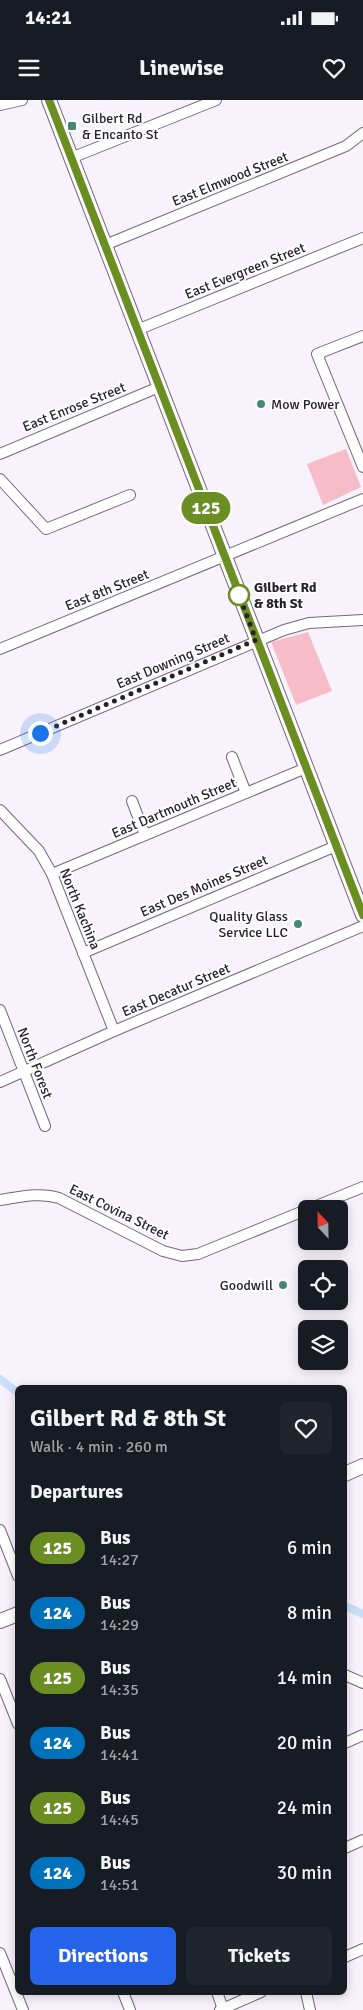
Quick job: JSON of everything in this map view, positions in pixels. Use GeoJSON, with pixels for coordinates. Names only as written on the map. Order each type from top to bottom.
{"type":"FeatureCollection","features":[{"type":"Feature","properties":{"kind":"main road"},"geometry":{"type":"LineString","coordinates":[[49,100],[363,915]]}},
{"type":"Feature","properties":{"kind":"main road"},"geometry":{"type":"LineString","coordinates":[[347,1473],[363,1466]]}},
{"type":"Feature","properties":{"kind":"main road"},"geometry":{"type":"LineString","coordinates":[[0,1621],[15,1615]]}},
{"type":"Feature","properties":{"kind":"street"},"geometry":{"type":"LineString","coordinates":[[0,106],[22,100]]}},
{"type":"Feature","properties":{"kind":"street"},"geometry":{"type":"LineString","coordinates":[[71,158],[216,100]]}},
{"type":"Feature","properties":{"kind":"street","name":"East Elmwood Street"},"geometry":{"type":"LineString","coordinates":[[104,245],[346,146],[363,133]]}},
{"type":"Feature","properties":{"kind":"street","name":"East Evergreen Street"},"geometry":{"type":"LineString","coordinates":[[137,330],[363,238]]}},
{"type":"Feature","properties":{"kind":"street"},"geometry":{"type":"LineString","coordinates":[[363,336],[317,354],[363,467]]}},
{"type":"Feature","properties":{"kind":"street","name":"East Enrose Street"},"geometry":{"type":"LineString","coordinates":[[0,454],[159,387]]}},
{"type":"Feature","properties":{"kind":"street"},"geometry":{"type":"LineString","coordinates":[[0,479],[46,530],[130,495]]}},
{"type":"Feature","properties":{"kind":"street","name":"East 8th Street"},"geometry":{"type":"LineString","coordinates":[[0,649],[363,499]]}},
{"type":"Feature","properties":{"kind":"street","name":"East Downing Street"},"geometry":{"type":"LineString","coordinates":[[0,750],[256,640],[300,625],[363,620]]}},
{"type":"Feature","properties":{"kind":"street"},"geometry":{"type":"LineString","coordinates":[[232,757],[246,793]]}},
{"type":"Feature","properties":{"kind":"street","name":"East Dartmouth Street"},"geometry":{"type":"LineString","coordinates":[[52,874],[306,768]]}},
{"type":"Feature","properties":{"kind":"street"},"geometry":{"type":"LineString","coordinates":[[132,801],[145,835]]}},
{"type":"Feature","properties":{"kind":"street","name":"North Kachina"},"geometry":{"type":"LineString","coordinates":[[0,810],[39,851],[52,874],[114,1031]]}},
{"type":"Feature","properties":{"kind":"street","name":"East Des Moines Street"},"geometry":{"type":"LineString","coordinates":[[83,953],[336,846]]}},
{"type":"Feature","properties":{"kind":"street","name":"East Decatur Street"},"geometry":{"type":"LineString","coordinates":[[0,1082],[114,1031],[363,926]]}},
{"type":"Feature","properties":{"kind":"street","name":"North Forest"},"geometry":{"type":"LineString","coordinates":[[0,1010],[45,1126]]}},
{"type":"Feature","properties":{"kind":"street","name":"East Covina Street"},"geometry":{"type":"LineString","coordinates":[[330,1200],[363,1187]]}},
{"type":"Feature","properties":{"kind":"street","name":"East Covina Street"},"geometry":{"type":"LineString","coordinates":[[0,1200],[36,1195],[49,1195],[59,1198],[163,1251],[182,1256],[198,1254],[298,1213]]}},
{"type":"Feature","properties":{"kind":"street"},"geometry":{"type":"LineString","coordinates":[[0,1530],[15,1568]]}},
{"type":"Feature","properties":{"kind":"street"},"geometry":{"type":"LineString","coordinates":[[347,1676],[363,1683]]}},
{"type":"Feature","properties":{"kind":"street"},"geometry":{"type":"LineString","coordinates":[[0,1679],[15,1716]]}},
{"type":"Feature","properties":{"kind":"street"},"geometry":{"type":"LineString","coordinates":[[347,1742],[363,1735]]}},
{"type":"Feature","properties":{"kind":"street"},"geometry":{"type":"LineString","coordinates":[[347,1847],[363,1840]]}},
{"type":"Feature","properties":{"kind":"street"},"geometry":{"type":"LineString","coordinates":[[347,1956],[363,1949]]}},
{"type":"Feature","properties":{"kind":"street"},"geometry":{"type":"LineString","coordinates":[[0,1953],[15,1990]]}},
{"type":"Feature","properties":{"kind":"street"},"geometry":{"type":"LineString","coordinates":[[17,1995],[23,2010]]}},
{"type":"Feature","properties":{"kind":"street"},"geometry":{"type":"LineString","coordinates":[[124,1995],[130,2010]]}},
{"type":"Feature","properties":{"kind":"street"},"geometry":{"type":"LineString","coordinates":[[218,1995],[222,2009],[254,1995]]}},
{"type":"Feature","properties":{"kind":"street"},"geometry":{"type":"LineString","coordinates":[[307,1995],[310,2010]]}},
{"type":"Feature","properties":{"kind":"shaded area"},"geometry":{"type":"Polygon","coordinates":[[[346,449],[361,487],[323,505],[307,464],[346,449]]]}},
{"type":"Feature","properties":{"kind":"shaded area"},"geometry":{"type":"Polygon","coordinates":[[[308,632],[332,691],[296,705],[271,642],[308,632]]]}},
{"type":"Feature","properties":{"kind":"waterway"},"geometry":{"type":"LineString","coordinates":[[0,1379],[15,1391]]}},
{"type":"Feature","properties":{"kind":"waterway"},"geometry":{"type":"LineString","coordinates":[[347,1607],[363,1614]]}},
{"type":"Feature","properties":{"kind":"bus line","name":"125"},"geometry":{"type":"LineString","coordinates":[[49,100],[363,915]]}},
{"type":"Feature","properties":{"kind":"place","name":"Gilbert Rd & Encanto St"},"geometry":{"type":"Point","coordinates":[72,126]}},
{"type":"Feature","properties":{"kind":"place","name":"Mow Power"},"geometry":{"type":"Point","coordinates":[261,404]}},
{"type":"Feature","properties":{"kind":"place","name":"Gilbert Rd & 8th St"},"geometry":{"type":"Point","coordinates":[239,595]}},
{"type":"Feature","properties":{"kind":"place","name":"Quality Glass Service LLC"},"geometry":{"type":"Point","coordinates":[298,924]}},
{"type":"Feature","properties":{"kind":"place","name":"Goodwill"},"geometry":{"type":"Point","coordinates":[283,1285]}},
{"type":"Feature","properties":{"kind":"route"},"geometry":{"type":"LineString","coordinates":[[40,733],[256,640],[239,595]]}}]}
